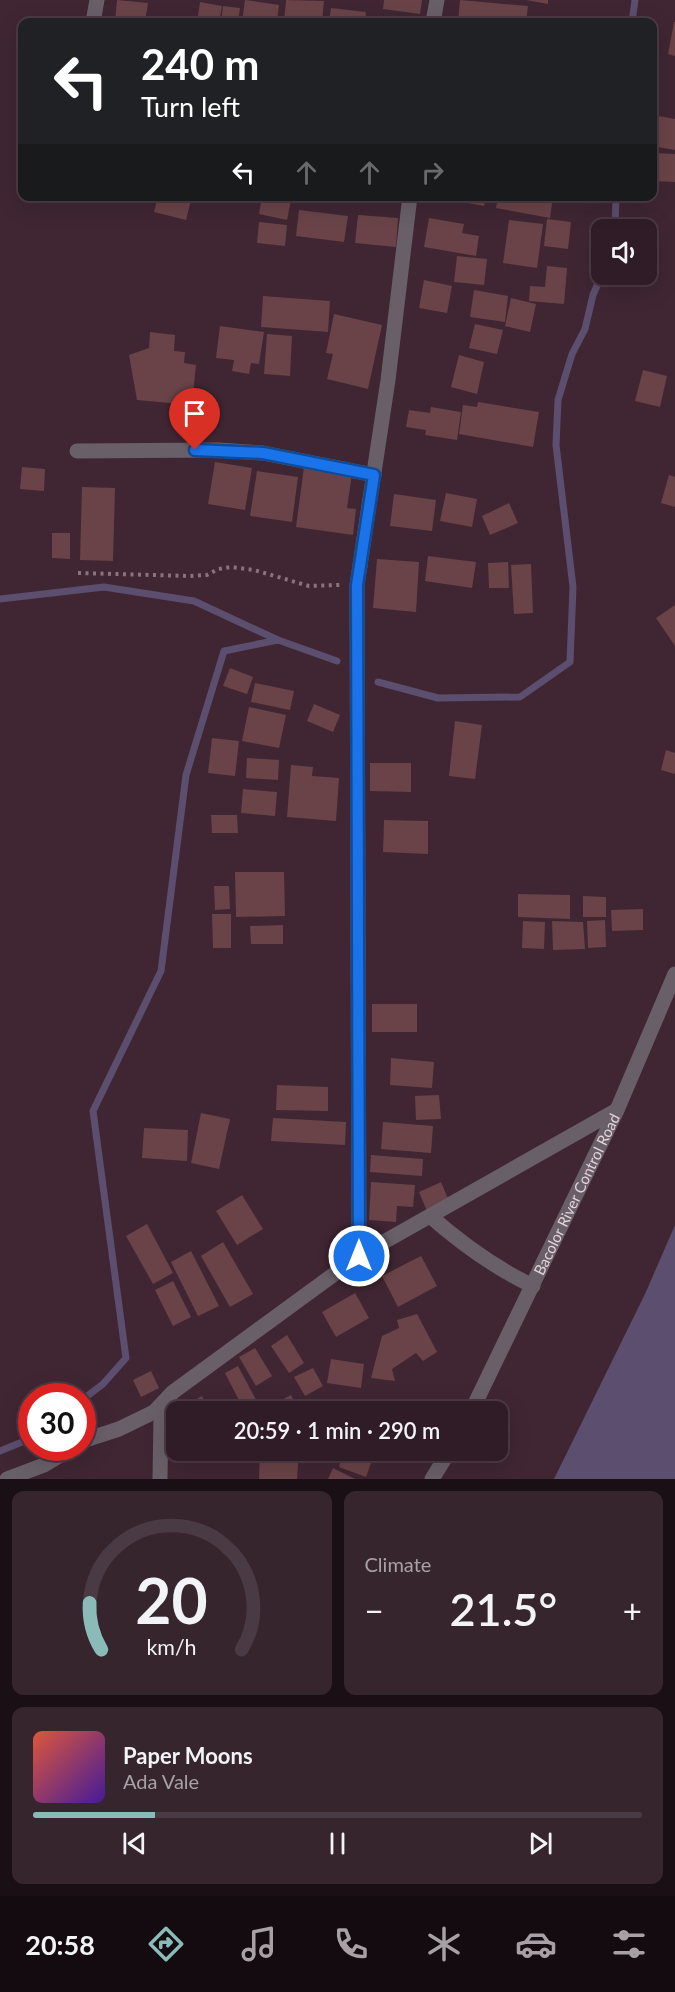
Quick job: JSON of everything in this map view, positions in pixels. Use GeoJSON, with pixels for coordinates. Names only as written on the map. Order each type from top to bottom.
{"type":"FeatureCollection","features":[{"type":"Feature","properties":{"kind":"street"},"geometry":{"type":"LineString","coordinates":[[94,18],[97,0]]}},
{"type":"Feature","properties":{"kind":"street"},"geometry":{"type":"LineString","coordinates":[[434,18],[437,0]]}},
{"type":"Feature","properties":{"kind":"street"},"geometry":{"type":"LineString","coordinates":[[359,1256],[357,585],[388,380],[409,201]]}},
{"type":"Feature","properties":{"kind":"street"},"geometry":{"type":"LineString","coordinates":[[77,450],[218,450],[263,453],[374,475]]}},
{"type":"Feature","properties":{"kind":"street","name":"Bacolor River Control Road"},"geometry":{"type":"LineString","coordinates":[[476,1401],[617,1110],[675,974]]}},
{"type":"Feature","properties":{"kind":"street"},"geometry":{"type":"LineString","coordinates":[[96,1436],[119,1429],[154,1412],[173,1392],[359,1256],[617,1110]]}},
{"type":"Feature","properties":{"kind":"street"},"geometry":{"type":"LineString","coordinates":[[430,1216],[458,1241],[506,1273],[533,1286]]}},
{"type":"Feature","properties":{"kind":"street"},"geometry":{"type":"LineString","coordinates":[[160,1479],[161,1417],[173,1392]]}},
{"type":"Feature","properties":{"kind":"street"},"geometry":{"type":"LineString","coordinates":[[7,1479],[52,1461]]}},
{"type":"Feature","properties":{"kind":"street"},"geometry":{"type":"LineString","coordinates":[[432,1479],[443,1461]]}},
{"type":"Feature","properties":{"kind":"path"},"geometry":{"type":"LineString","coordinates":[[78,573],[190,576],[207,575],[218,569],[231,567],[254,570],[309,585],[357,585]]}},
{"type":"Feature","properties":{"kind":"shaded area"},"geometry":{"type":"Polygon","coordinates":[[[675,1225],[675,1479],[554,1479],[645,1294],[675,1225]]]}},
{"type":"Feature","properties":{"kind":"building"},"geometry":{"type":"Polygon","coordinates":[[[117,0],[148,3],[146,18],[115,18],[117,0]]]}},
{"type":"Feature","properties":{"kind":"building"},"geometry":{"type":"Polygon","coordinates":[[[245,0],[279,5],[277,18],[243,18],[245,0]]]}},
{"type":"Feature","properties":{"kind":"building"},"geometry":{"type":"Polygon","coordinates":[[[286,0],[324,1],[322,18],[284,18],[286,0]]]}},
{"type":"Feature","properties":{"kind":"building"},"geometry":{"type":"Polygon","coordinates":[[[384,0],[422,0],[420,14],[383,9],[384,0]]]}},
{"type":"Feature","properties":{"kind":"building"},"geometry":{"type":"Polygon","coordinates":[[[460,0],[528,6],[526,18],[458,18],[460,0]]]}},
{"type":"Feature","properties":{"kind":"building"},"geometry":{"type":"Polygon","coordinates":[[[526,0],[548,0],[548,4],[526,0]]]}},
{"type":"Feature","properties":{"kind":"building"},"geometry":{"type":"Polygon","coordinates":[[[200,2],[222,6],[220,18],[198,18],[200,2]]]}},
{"type":"Feature","properties":{"kind":"building"},"geometry":{"type":"Polygon","coordinates":[[[223,6],[240,8],[239,18],[222,18],[223,6]]]}},
{"type":"Feature","properties":{"kind":"building"},"geometry":{"type":"Polygon","coordinates":[[[331,8],[366,12],[365,18],[330,18],[331,8]]]}},
{"type":"Feature","properties":{"kind":"building"},"geometry":{"type":"Polygon","coordinates":[[[675,22],[675,56],[668,54],[675,22]]]}},
{"type":"Feature","properties":{"kind":"building"},"geometry":{"type":"Polygon","coordinates":[[[657,116],[675,119],[675,150],[657,147],[657,116]]]}},
{"type":"Feature","properties":{"kind":"building"},"geometry":{"type":"Polygon","coordinates":[[[657,153],[675,154],[675,182],[657,181],[657,153]]]}},
{"type":"Feature","properties":{"kind":"building"},"geometry":{"type":"Polygon","coordinates":[[[157,201],[191,201],[186,220],[154,212],[157,201]]]}},
{"type":"Feature","properties":{"kind":"building"},"geometry":{"type":"Polygon","coordinates":[[[261,201],[291,201],[287,220],[259,214],[261,201]]]}},
{"type":"Feature","properties":{"kind":"building"},"geometry":{"type":"Polygon","coordinates":[[[458,201],[485,201],[484,206],[458,201]]]}},
{"type":"Feature","properties":{"kind":"building"},"geometry":{"type":"Polygon","coordinates":[[[497,201],[552,201],[550,218],[496,208],[497,201]]]}},
{"type":"Feature","properties":{"kind":"building"},"geometry":{"type":"Polygon","coordinates":[[[299,210],[348,216],[344,242],[296,236],[299,210]]]}},
{"type":"Feature","properties":{"kind":"building"},"geometry":{"type":"Polygon","coordinates":[[[358,215],[398,218],[396,247],[355,243],[358,215]]]}},
{"type":"Feature","properties":{"kind":"building"},"geometry":{"type":"Polygon","coordinates":[[[429,218],[464,224],[462,233],[479,236],[476,256],[424,247],[429,218]]]}},
{"type":"Feature","properties":{"kind":"building"},"geometry":{"type":"Polygon","coordinates":[[[547,219],[571,222],[568,249],[544,246],[547,219]]]}},
{"type":"Feature","properties":{"kind":"building"},"geometry":{"type":"Polygon","coordinates":[[[509,220],[543,224],[537,268],[503,263],[509,220]]]}},
{"type":"Feature","properties":{"kind":"building"},"geometry":{"type":"Polygon","coordinates":[[[259,222],[287,225],[285,246],[257,243],[259,222]]]}},
{"type":"Feature","properties":{"kind":"building"},"geometry":{"type":"Polygon","coordinates":[[[457,256],[487,259],[484,285],[454,282],[457,256]]]}},
{"type":"Feature","properties":{"kind":"building"},"geometry":{"type":"Polygon","coordinates":[[[547,266],[567,268],[564,304],[529,301],[530,286],[545,287],[547,266]]]}},
{"type":"Feature","properties":{"kind":"building"},"geometry":{"type":"Polygon","coordinates":[[[424,280],[452,286],[447,313],[419,308],[424,280]]]}},
{"type":"Feature","properties":{"kind":"building"},"geometry":{"type":"Polygon","coordinates":[[[474,290],[508,296],[505,322],[470,317],[474,290]]]}},
{"type":"Feature","properties":{"kind":"building"},"geometry":{"type":"Polygon","coordinates":[[[263,296],[330,301],[328,332],[261,327],[263,296]]]}},
{"type":"Feature","properties":{"kind":"building"},"geometry":{"type":"Polygon","coordinates":[[[511,298],[536,304],[530,332],[505,326],[511,298]]]}},
{"type":"Feature","properties":{"kind":"building"},"geometry":{"type":"Polygon","coordinates":[[[334,314],[382,325],[368,389],[327,379],[333,354],[326,353],[334,314]]]}},
{"type":"Feature","properties":{"kind":"building"},"geometry":{"type":"Polygon","coordinates":[[[475,324],[503,330],[497,354],[469,348],[475,324]]]}},
{"type":"Feature","properties":{"kind":"building"},"geometry":{"type":"Polygon","coordinates":[[[220,326],[264,332],[259,364],[251,363],[249,374],[232,371],[234,360],[216,358],[220,326]]]}},
{"type":"Feature","properties":{"kind":"building"},"geometry":{"type":"Polygon","coordinates":[[[150,332],[175,335],[174,351],[185,352],[184,363],[196,365],[192,405],[137,400],[129,355],[149,348],[150,332]]]}},
{"type":"Feature","properties":{"kind":"building"},"geometry":{"type":"Polygon","coordinates":[[[267,334],[292,336],[290,376],[264,374],[267,334]]]}},
{"type":"Feature","properties":{"kind":"building"},"geometry":{"type":"Polygon","coordinates":[[[459,355],[484,362],[477,394],[451,387],[459,355]]]}},
{"type":"Feature","properties":{"kind":"building"},"geometry":{"type":"Polygon","coordinates":[[[643,370],[667,376],[660,407],[635,401],[643,370]]]}},
{"type":"Feature","properties":{"kind":"building"},"geometry":{"type":"Polygon","coordinates":[[[478,402],[539,412],[533,447],[459,434],[463,405],[477,407],[478,402]]]}},
{"type":"Feature","properties":{"kind":"building"},"geometry":{"type":"Polygon","coordinates":[[[431,407],[461,412],[457,440],[425,435],[426,430],[406,427],[409,410],[430,413],[431,407]]]}},
{"type":"Feature","properties":{"kind":"building"},"geometry":{"type":"Polygon","coordinates":[[[215,462],[252,468],[245,510],[208,504],[215,462]]]}},
{"type":"Feature","properties":{"kind":"building"},"geometry":{"type":"Polygon","coordinates":[[[22,467],[45,469],[44,491],[20,489],[22,467]]]}},
{"type":"Feature","properties":{"kind":"building"},"geometry":{"type":"Polygon","coordinates":[[[304,467],[352,474],[347,508],[356,509],[353,535],[296,527],[304,467]]]}},
{"type":"Feature","properties":{"kind":"building"},"geometry":{"type":"Polygon","coordinates":[[[257,471],[298,477],[292,522],[250,516],[257,471]]]}},
{"type":"Feature","properties":{"kind":"building"},"geometry":{"type":"Polygon","coordinates":[[[669,475],[675,477],[675,507],[661,503],[669,475]]]}},
{"type":"Feature","properties":{"kind":"building"},"geometry":{"type":"Polygon","coordinates":[[[82,487],[115,488],[113,561],[80,560],[82,487]]]}},
{"type":"Feature","properties":{"kind":"building"},"geometry":{"type":"Polygon","coordinates":[[[446,493],[477,499],[472,527],[440,521],[446,493]]]}},
{"type":"Feature","properties":{"kind":"building"},"geometry":{"type":"Polygon","coordinates":[[[394,494],[436,500],[432,531],[390,526],[394,494]]]}},
{"type":"Feature","properties":{"kind":"building"},"geometry":{"type":"Polygon","coordinates":[[[509,503],[518,523],[490,535],[482,516],[509,503]]]}},
{"type":"Feature","properties":{"kind":"building"},"geometry":{"type":"Polygon","coordinates":[[[52,533],[70,533],[70,559],[52,558],[52,533]]]}},
{"type":"Feature","properties":{"kind":"building"},"geometry":{"type":"Polygon","coordinates":[[[428,556],[476,562],[472,588],[425,581],[428,556]]]}},
{"type":"Feature","properties":{"kind":"building"},"geometry":{"type":"Polygon","coordinates":[[[377,559],[419,562],[416,612],[373,608],[377,559]]]}},
{"type":"Feature","properties":{"kind":"building"},"geometry":{"type":"Polygon","coordinates":[[[508,562],[509,588],[489,588],[488,563],[508,562]]]}},
{"type":"Feature","properties":{"kind":"building"},"geometry":{"type":"Polygon","coordinates":[[[531,564],[533,613],[514,614],[511,565],[531,564]]]}},
{"type":"Feature","properties":{"kind":"building"},"geometry":{"type":"Polygon","coordinates":[[[675,605],[675,646],[656,618],[675,605]]]}},
{"type":"Feature","properties":{"kind":"building"},"geometry":{"type":"Polygon","coordinates":[[[230,668],[253,677],[247,694],[223,686],[230,668]]]}},
{"type":"Feature","properties":{"kind":"building"},"geometry":{"type":"Polygon","coordinates":[[[255,683],[294,691],[290,710],[251,702],[255,683]]]}},
{"type":"Feature","properties":{"kind":"building"},"geometry":{"type":"Polygon","coordinates":[[[314,704],[340,715],[333,732],[307,721],[314,704]]]}},
{"type":"Feature","properties":{"kind":"building"},"geometry":{"type":"Polygon","coordinates":[[[249,707],[286,715],[279,748],[242,741],[249,707]]]}},
{"type":"Feature","properties":{"kind":"building"},"geometry":{"type":"Polygon","coordinates":[[[455,721],[482,725],[475,779],[449,776],[455,721]]]}},
{"type":"Feature","properties":{"kind":"building"},"geometry":{"type":"Polygon","coordinates":[[[212,738],[239,741],[235,776],[208,773],[212,738]]]}},
{"type":"Feature","properties":{"kind":"building"},"geometry":{"type":"Polygon","coordinates":[[[666,750],[675,753],[675,774],[661,770],[666,750]]]}},
{"type":"Feature","properties":{"kind":"building"},"geometry":{"type":"Polygon","coordinates":[[[247,758],[279,760],[278,780],[246,778],[247,758]]]}},
{"type":"Feature","properties":{"kind":"building"},"geometry":{"type":"Polygon","coordinates":[[[370,763],[411,763],[411,792],[370,791],[370,763]]]}},
{"type":"Feature","properties":{"kind":"building"},"geometry":{"type":"Polygon","coordinates":[[[291,765],[313,767],[312,776],[339,778],[336,821],[287,817],[291,765]]]}},
{"type":"Feature","properties":{"kind":"building"},"geometry":{"type":"Polygon","coordinates":[[[243,789],[277,792],[275,816],[241,813],[243,789]]]}},
{"type":"Feature","properties":{"kind":"building"},"geometry":{"type":"Polygon","coordinates":[[[211,815],[237,815],[238,833],[212,833],[211,815]]]}},
{"type":"Feature","properties":{"kind":"building"},"geometry":{"type":"Polygon","coordinates":[[[384,820],[428,821],[428,854],[383,852],[384,820]]]}},
{"type":"Feature","properties":{"kind":"building"},"geometry":{"type":"Polygon","coordinates":[[[235,872],[284,872],[285,916],[236,917],[235,872]]]}},
{"type":"Feature","properties":{"kind":"building"},"geometry":{"type":"Polygon","coordinates":[[[214,886],[229,886],[230,909],[215,910],[214,886]]]}},
{"type":"Feature","properties":{"kind":"building"},"geometry":{"type":"Polygon","coordinates":[[[518,894],[570,895],[570,919],[518,917],[518,894]]]}},
{"type":"Feature","properties":{"kind":"building"},"geometry":{"type":"Polygon","coordinates":[[[583,896],[606,897],[606,917],[583,917],[583,896]]]}},
{"type":"Feature","properties":{"kind":"building"},"geometry":{"type":"Polygon","coordinates":[[[643,909],[643,930],[612,931],[611,910],[643,909]]]}},
{"type":"Feature","properties":{"kind":"building"},"geometry":{"type":"Polygon","coordinates":[[[212,914],[231,914],[231,948],[213,948],[212,914]]]}},
{"type":"Feature","properties":{"kind":"building"},"geometry":{"type":"Polygon","coordinates":[[[605,920],[606,947],[588,948],[587,921],[605,920]]]}},
{"type":"Feature","properties":{"kind":"building"},"geometry":{"type":"Polygon","coordinates":[[[523,921],[545,922],[544,949],[522,948],[523,921]]]}},
{"type":"Feature","properties":{"kind":"building"},"geometry":{"type":"Polygon","coordinates":[[[552,921],[583,922],[585,949],[553,950],[552,921]]]}},
{"type":"Feature","properties":{"kind":"building"},"geometry":{"type":"Polygon","coordinates":[[[283,925],[283,944],[251,944],[250,926],[283,925]]]}},
{"type":"Feature","properties":{"kind":"building"},"geometry":{"type":"Polygon","coordinates":[[[372,1004],[417,1004],[417,1032],[372,1032],[372,1004]]]}},
{"type":"Feature","properties":{"kind":"building"},"geometry":{"type":"Polygon","coordinates":[[[391,1058],[434,1062],[432,1088],[390,1085],[391,1058]]]}},
{"type":"Feature","properties":{"kind":"building"},"geometry":{"type":"Polygon","coordinates":[[[277,1085],[328,1087],[328,1111],[276,1110],[277,1085]]]}},
{"type":"Feature","properties":{"kind":"building"},"geometry":{"type":"Polygon","coordinates":[[[439,1095],[441,1119],[416,1120],[415,1096],[439,1095]]]}},
{"type":"Feature","properties":{"kind":"building"},"geometry":{"type":"Polygon","coordinates":[[[201,1113],[230,1119],[219,1169],[191,1163],[201,1113]]]}},
{"type":"Feature","properties":{"kind":"building"},"geometry":{"type":"Polygon","coordinates":[[[273,1118],[346,1122],[345,1145],[271,1141],[273,1118]]]}},
{"type":"Feature","properties":{"kind":"building"},"geometry":{"type":"Polygon","coordinates":[[[383,1122],[433,1126],[431,1153],[381,1149],[383,1122]]]}},
{"type":"Feature","properties":{"kind":"building"},"geometry":{"type":"Polygon","coordinates":[[[144,1128],[188,1130],[187,1161],[142,1158],[144,1128]]]}},
{"type":"Feature","properties":{"kind":"building"},"geometry":{"type":"Polygon","coordinates":[[[371,1155],[423,1159],[422,1176],[370,1172],[371,1155]]]}},
{"type":"Feature","properties":{"kind":"building"},"geometry":{"type":"Polygon","coordinates":[[[371,1182],[415,1185],[413,1207],[397,1206],[396,1222],[369,1220],[371,1182]]]}},
{"type":"Feature","properties":{"kind":"building"},"geometry":{"type":"Polygon","coordinates":[[[441,1182],[449,1201],[427,1211],[419,1192],[441,1182]]]}},
{"type":"Feature","properties":{"kind":"building"},"geometry":{"type":"Polygon","coordinates":[[[242,1195],[263,1229],[237,1245],[216,1211],[242,1195]]]}},
{"type":"Feature","properties":{"kind":"building"},"geometry":{"type":"Polygon","coordinates":[[[147,1224],[173,1273],[153,1284],[126,1236],[147,1224]]]}},
{"type":"Feature","properties":{"kind":"building"},"geometry":{"type":"Polygon","coordinates":[[[223,1242],[253,1294],[230,1307],[201,1256],[223,1242]]]}},
{"type":"Feature","properties":{"kind":"building"},"geometry":{"type":"Polygon","coordinates":[[[191,1251],[219,1306],[198,1316],[171,1262],[191,1251]]]}},
{"type":"Feature","properties":{"kind":"building"},"geometry":{"type":"Polygon","coordinates":[[[421,1256],[437,1286],[398,1307],[382,1276],[421,1256]]]}},
{"type":"Feature","properties":{"kind":"building"},"geometry":{"type":"Polygon","coordinates":[[[173,1281],[191,1317],[173,1326],[155,1290],[173,1281]]]}},
{"type":"Feature","properties":{"kind":"building"},"geometry":{"type":"Polygon","coordinates":[[[355,1293],[369,1318],[336,1337],[322,1312],[355,1293]]]}},
{"type":"Feature","properties":{"kind":"building"},"geometry":{"type":"Polygon","coordinates":[[[417,1314],[437,1352],[423,1361],[416,1353],[392,1369],[395,1381],[371,1378],[382,1336],[399,1328],[397,1320],[417,1314]]]}},
{"type":"Feature","properties":{"kind":"building"},"geometry":{"type":"Polygon","coordinates":[[[287,1335],[304,1363],[289,1373],[271,1346],[287,1335]]]}},
{"type":"Feature","properties":{"kind":"building"},"geometry":{"type":"Polygon","coordinates":[[[255,1348],[272,1376],[256,1386],[239,1357],[255,1348]]]}},
{"type":"Feature","properties":{"kind":"building"},"geometry":{"type":"Polygon","coordinates":[[[331,1359],[364,1364],[361,1388],[327,1383],[331,1359]]]}},
{"type":"Feature","properties":{"kind":"building"},"geometry":{"type":"Polygon","coordinates":[[[238,1366],[257,1401],[239,1401],[225,1373],[238,1366]]]}},
{"type":"Feature","properties":{"kind":"building"},"geometry":{"type":"Polygon","coordinates":[[[313,1368],[323,1386],[305,1396],[294,1377],[313,1368]]]}},
{"type":"Feature","properties":{"kind":"building"},"geometry":{"type":"Polygon","coordinates":[[[151,1371],[159,1388],[141,1397],[133,1380],[151,1371]]]}},
{"type":"Feature","properties":{"kind":"building"},"geometry":{"type":"Polygon","coordinates":[[[291,1395],[294,1401],[280,1401],[291,1395]]]}},
{"type":"Feature","properties":{"kind":"building"},"geometry":{"type":"Polygon","coordinates":[[[202,1396],[204,1401],[193,1401],[202,1396]]]}},
{"type":"Feature","properties":{"kind":"building"},"geometry":{"type":"Polygon","coordinates":[[[260,1461],[298,1461],[297,1479],[259,1479],[260,1461]]]}},
{"type":"Feature","properties":{"kind":"building"},"geometry":{"type":"Polygon","coordinates":[[[341,1461],[372,1461],[366,1477],[339,1467],[341,1461]]]}},
{"type":"Feature","properties":{"kind":"building"},"geometry":{"type":"Polygon","coordinates":[[[333,1468],[355,1479],[328,1479],[333,1468]]]}},
{"type":"Feature","properties":{"kind":"waterway"},"geometry":{"type":"LineString","coordinates":[[633,18],[635,0]]}},
{"type":"Feature","properties":{"kind":"waterway"},"geometry":{"type":"LineString","coordinates":[[615,219],[616,201]]}},
{"type":"Feature","properties":{"kind":"waterway"},"geometry":{"type":"LineString","coordinates":[[378,682],[438,698],[520,697],[570,662],[573,587],[556,445],[558,400],[572,354],[585,329],[597,285]]}},
{"type":"Feature","properties":{"kind":"waterway"},"geometry":{"type":"LineString","coordinates":[[0,599],[104,587],[194,601],[278,640]]}},
{"type":"Feature","properties":{"kind":"waterway"},"geometry":{"type":"LineString","coordinates":[[96,1389],[126,1358],[93,1111],[161,971],[186,775],[224,651],[278,640],[337,661]]}},
{"type":"Feature","properties":{"kind":"waterway"},"geometry":{"type":"LineString","coordinates":[[0,1451],[18,1444]]}},
{"type":"Feature","properties":{"kind":"route"},"geometry":{"type":"LineString","coordinates":[[195,450],[263,453],[374,475],[357,585],[359,1256]]}}]}
